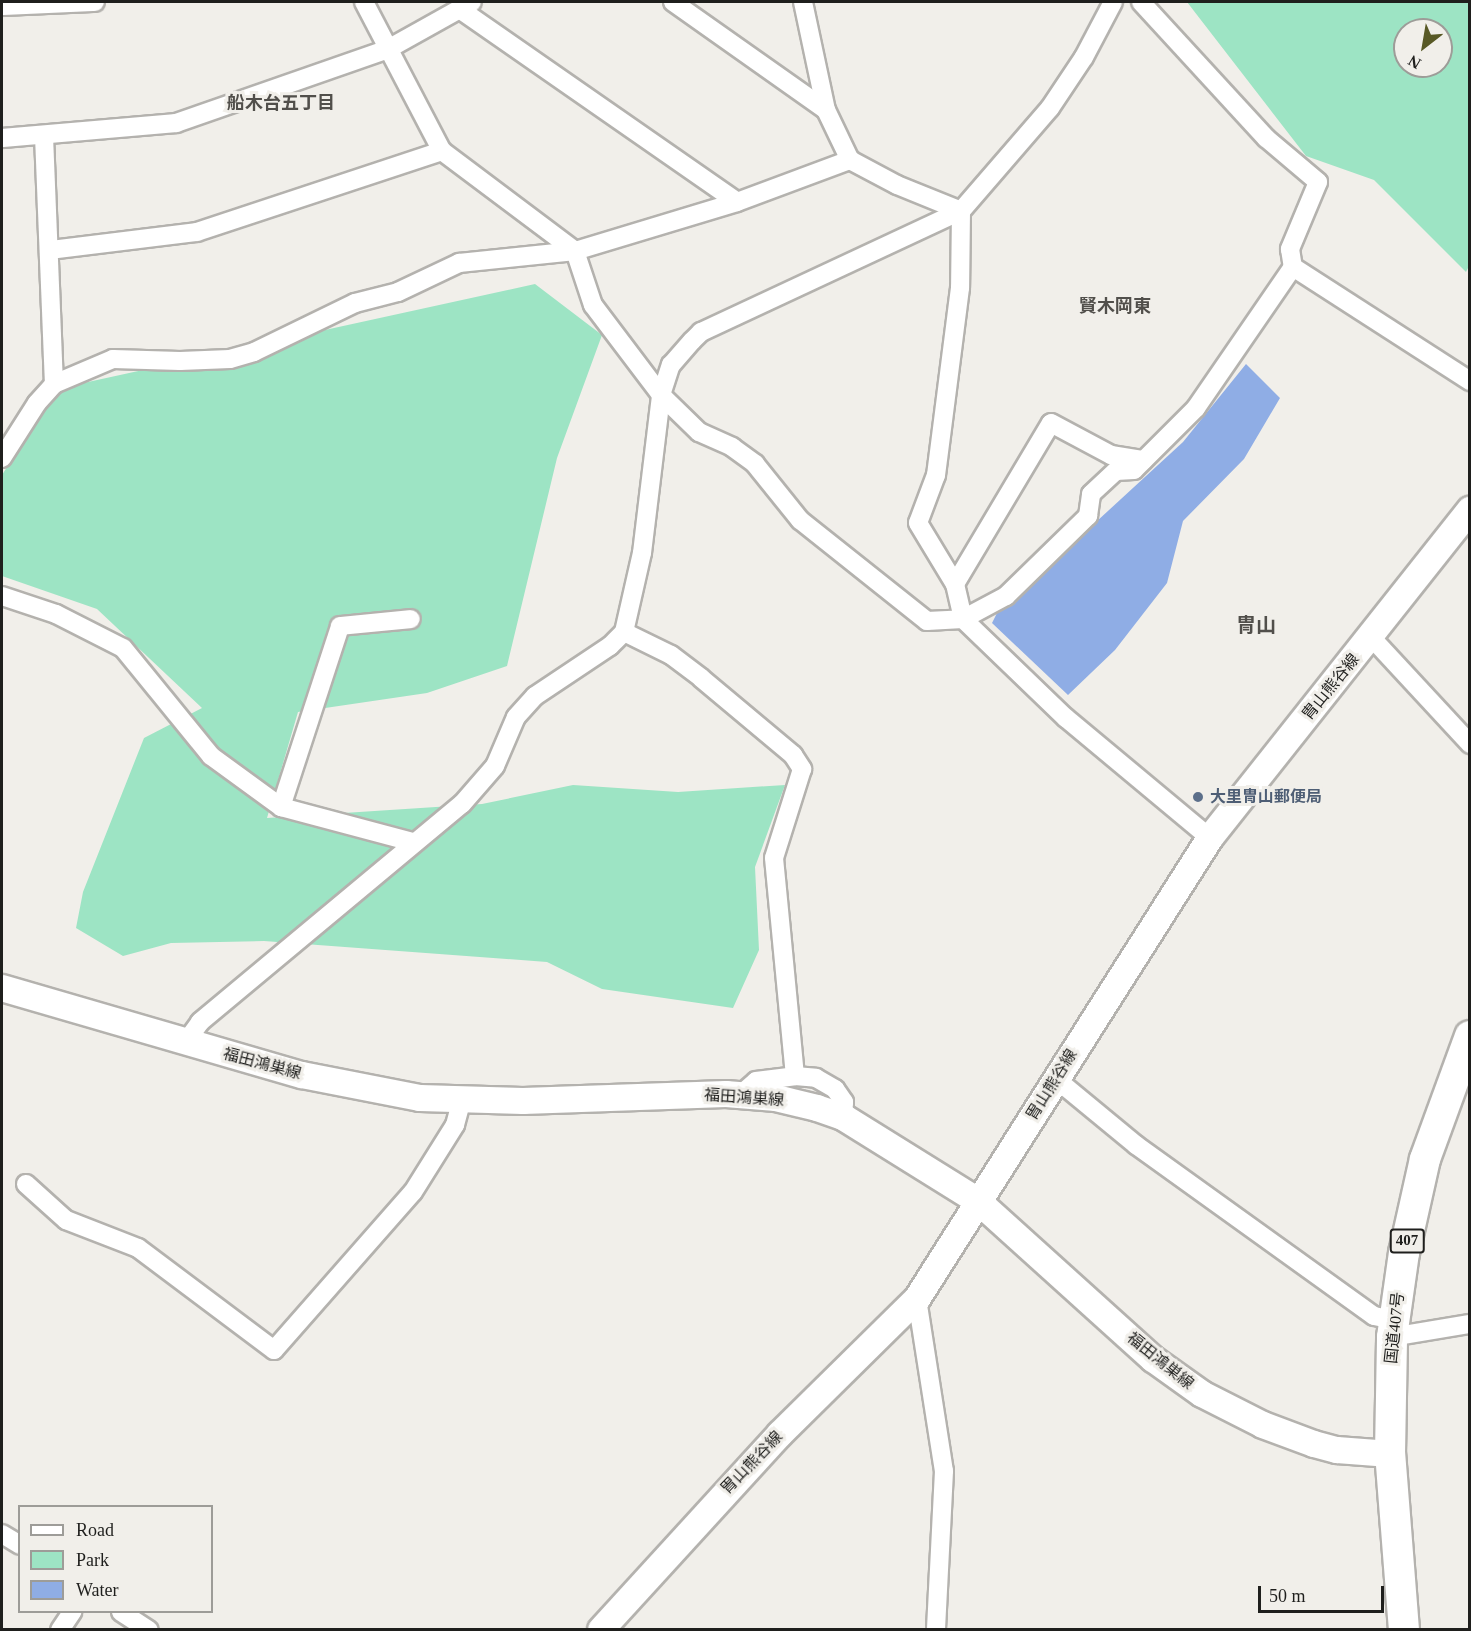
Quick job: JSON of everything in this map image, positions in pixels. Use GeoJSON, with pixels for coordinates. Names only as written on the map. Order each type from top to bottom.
{"type":"FeatureCollection","features":[{"type":"Feature","properties":{"kind":"highway","name":"国道407号"},"geometry":{"type":"LineString","coordinates":[[1404,1629],[1390,1454],[1393,1329],[1425,1159],[1470,1036]]}},
{"type":"Feature","properties":{"kind":"main road","name":"胄山熊谷線"},"geometry":{"type":"LineString","coordinates":[[601,1629],[773,1442],[917,1299],[1210,838],[1470,510]]}},
{"type":"Feature","properties":{"kind":"main road","name":"福田鴻巣線"},"geometry":{"type":"LineString","coordinates":[[2,988],[185,1043],[356,1088],[461,1102],[740,1095],[776,1098],[843,1117],[978,1201],[1153,1359],[1202,1394],[1263,1425],[1314,1444],[1337,1450],[1390,1454]]}},
{"type":"Feature","properties":{"kind":"street"},"geometry":{"type":"LineString","coordinates":[[2,6],[95,2]]}},
{"type":"Feature","properties":{"kind":"street"},"geometry":{"type":"LineString","coordinates":[[364,2],[442,151],[574,251],[593,305],[661,395],[699,432],[732,447],[754,464],[800,520],[927,621],[963,619],[1006,596],[1088,516],[1091,494],[1116,471],[1134,470],[1196,408],[1293,267],[1290,249],[1318,182],[1266,138],[1141,2]]}},
{"type":"Feature","properties":{"kind":"street"},"geometry":{"type":"LineString","coordinates":[[674,2],[826,110]]}},
{"type":"Feature","properties":{"kind":"street"},"geometry":{"type":"LineString","coordinates":[[803,2],[826,110],[850,160],[897,185],[962,211]]}},
{"type":"Feature","properties":{"kind":"street"},"geometry":{"type":"LineString","coordinates":[[185,1043],[200,1022],[413,842],[462,804],[495,766],[516,717],[535,696],[610,646],[624,632],[642,553],[661,395],[671,364],[701,332],[962,211],[1050,108],[1084,57],[1113,2]]}},
{"type":"Feature","properties":{"kind":"street"},"geometry":{"type":"LineString","coordinates":[[2,138],[176,123],[388,49],[467,6],[737,201]]}},
{"type":"Feature","properties":{"kind":"street"},"geometry":{"type":"LineString","coordinates":[[44,136],[54,384]]}},
{"type":"Feature","properties":{"kind":"street"},"geometry":{"type":"LineString","coordinates":[[50,250],[197,232],[442,151]]}},
{"type":"Feature","properties":{"kind":"street"},"geometry":{"type":"LineString","coordinates":[[2,458],[37,403],[54,384],[113,359],[230,359],[254,352],[355,303],[398,292],[459,263],[574,251],[737,201],[850,160]]}},
{"type":"Feature","properties":{"kind":"street"},"geometry":{"type":"LineString","coordinates":[[962,211],[960,288],[936,475],[918,523],[955,584],[963,619],[1066,718],[1210,838]]}},
{"type":"Feature","properties":{"kind":"street"},"geometry":{"type":"LineString","coordinates":[[1293,267],[1470,381]]}},
{"type":"Feature","properties":{"kind":"street"},"geometry":{"type":"LineString","coordinates":[[955,584],[1051,423],[1111,455],[1144,460]]}},
{"type":"Feature","properties":{"kind":"street"},"geometry":{"type":"LineString","coordinates":[[2,596],[56,614],[123,648],[211,756],[281,807],[413,842]]}},
{"type":"Feature","properties":{"kind":"street"},"geometry":{"type":"LineString","coordinates":[[281,807],[340,626],[411,618]]}},
{"type":"Feature","properties":{"kind":"street"},"geometry":{"type":"LineString","coordinates":[[624,632],[672,655],[793,755],[802,769],[774,858],[795,1076]]}},
{"type":"Feature","properties":{"kind":"street"},"geometry":{"type":"LineString","coordinates":[[1371,637],[1470,744]]}},
{"type":"Feature","properties":{"kind":"street"},"geometry":{"type":"LineString","coordinates":[[740,1095],[756,1081],[795,1076],[816,1077],[836,1089],[844,1102],[843,1117]]}},
{"type":"Feature","properties":{"kind":"street"},"geometry":{"type":"LineString","coordinates":[[1056,1079],[1136,1145],[1393,1329],[1470,1324]]}},
{"type":"Feature","properties":{"kind":"street"},"geometry":{"type":"LineString","coordinates":[[26,1184],[66,1220],[138,1248],[274,1350],[413,1192],[456,1125],[461,1102]]}},
{"type":"Feature","properties":{"kind":"street"},"geometry":{"type":"LineString","coordinates":[[917,1299],[944,1471],[936,1629]]}},
{"type":"Feature","properties":{"kind":"street"},"geometry":{"type":"LineString","coordinates":[[2,1534],[18,1544]]}},
{"type":"Feature","properties":{"kind":"street"},"geometry":{"type":"LineString","coordinates":[[60,1629],[71,1613]]}},
{"type":"Feature","properties":{"kind":"street"},"geometry":{"type":"LineString","coordinates":[[124,1613],[149,1629]]}},
{"type":"Feature","properties":{"kind":"green space"},"geometry":{"type":"Polygon","coordinates":[[[1187,2],[1469,2],[1470,264],[1466,272],[1374,180],[1306,156],[1187,2]]]}},
{"type":"Feature","properties":{"kind":"green space"},"geometry":{"type":"Polygon","coordinates":[[[535,284],[602,335],[557,458],[507,666],[427,693],[298,712],[267,818],[482,804],[573,785],[678,792],[785,785],[755,867],[759,950],[733,1008],[602,989],[547,962],[264,941],[171,943],[123,956],[76,928],[83,892],[144,738],[202,708],[97,609],[2,576],[2,475],[56,389],[535,284]]]}},
{"type":"Feature","properties":{"kind":"water"},"geometry":{"type":"Polygon","coordinates":[[[1246,364],[1280,398],[1244,459],[1183,521],[1167,583],[1115,650],[1068,695],[992,623],[997,613],[1183,442],[1246,364]]]}},
{"type":"Feature","properties":{"kind":"place","name":"大里冑山郵便局"},"geometry":{"type":"Point","coordinates":[1198,797]}},
{"type":"Feature","properties":{"kind":"district","name":"船木台五丁目"},"geometry":{"type":"Point","coordinates":[281,103]}},
{"type":"Feature","properties":{"kind":"district","name":"賢木岡東"},"geometry":{"type":"Point","coordinates":[1115,306]}},
{"type":"Feature","properties":{"kind":"district","name":"冑山"},"geometry":{"type":"Point","coordinates":[1256,625]}}]}
